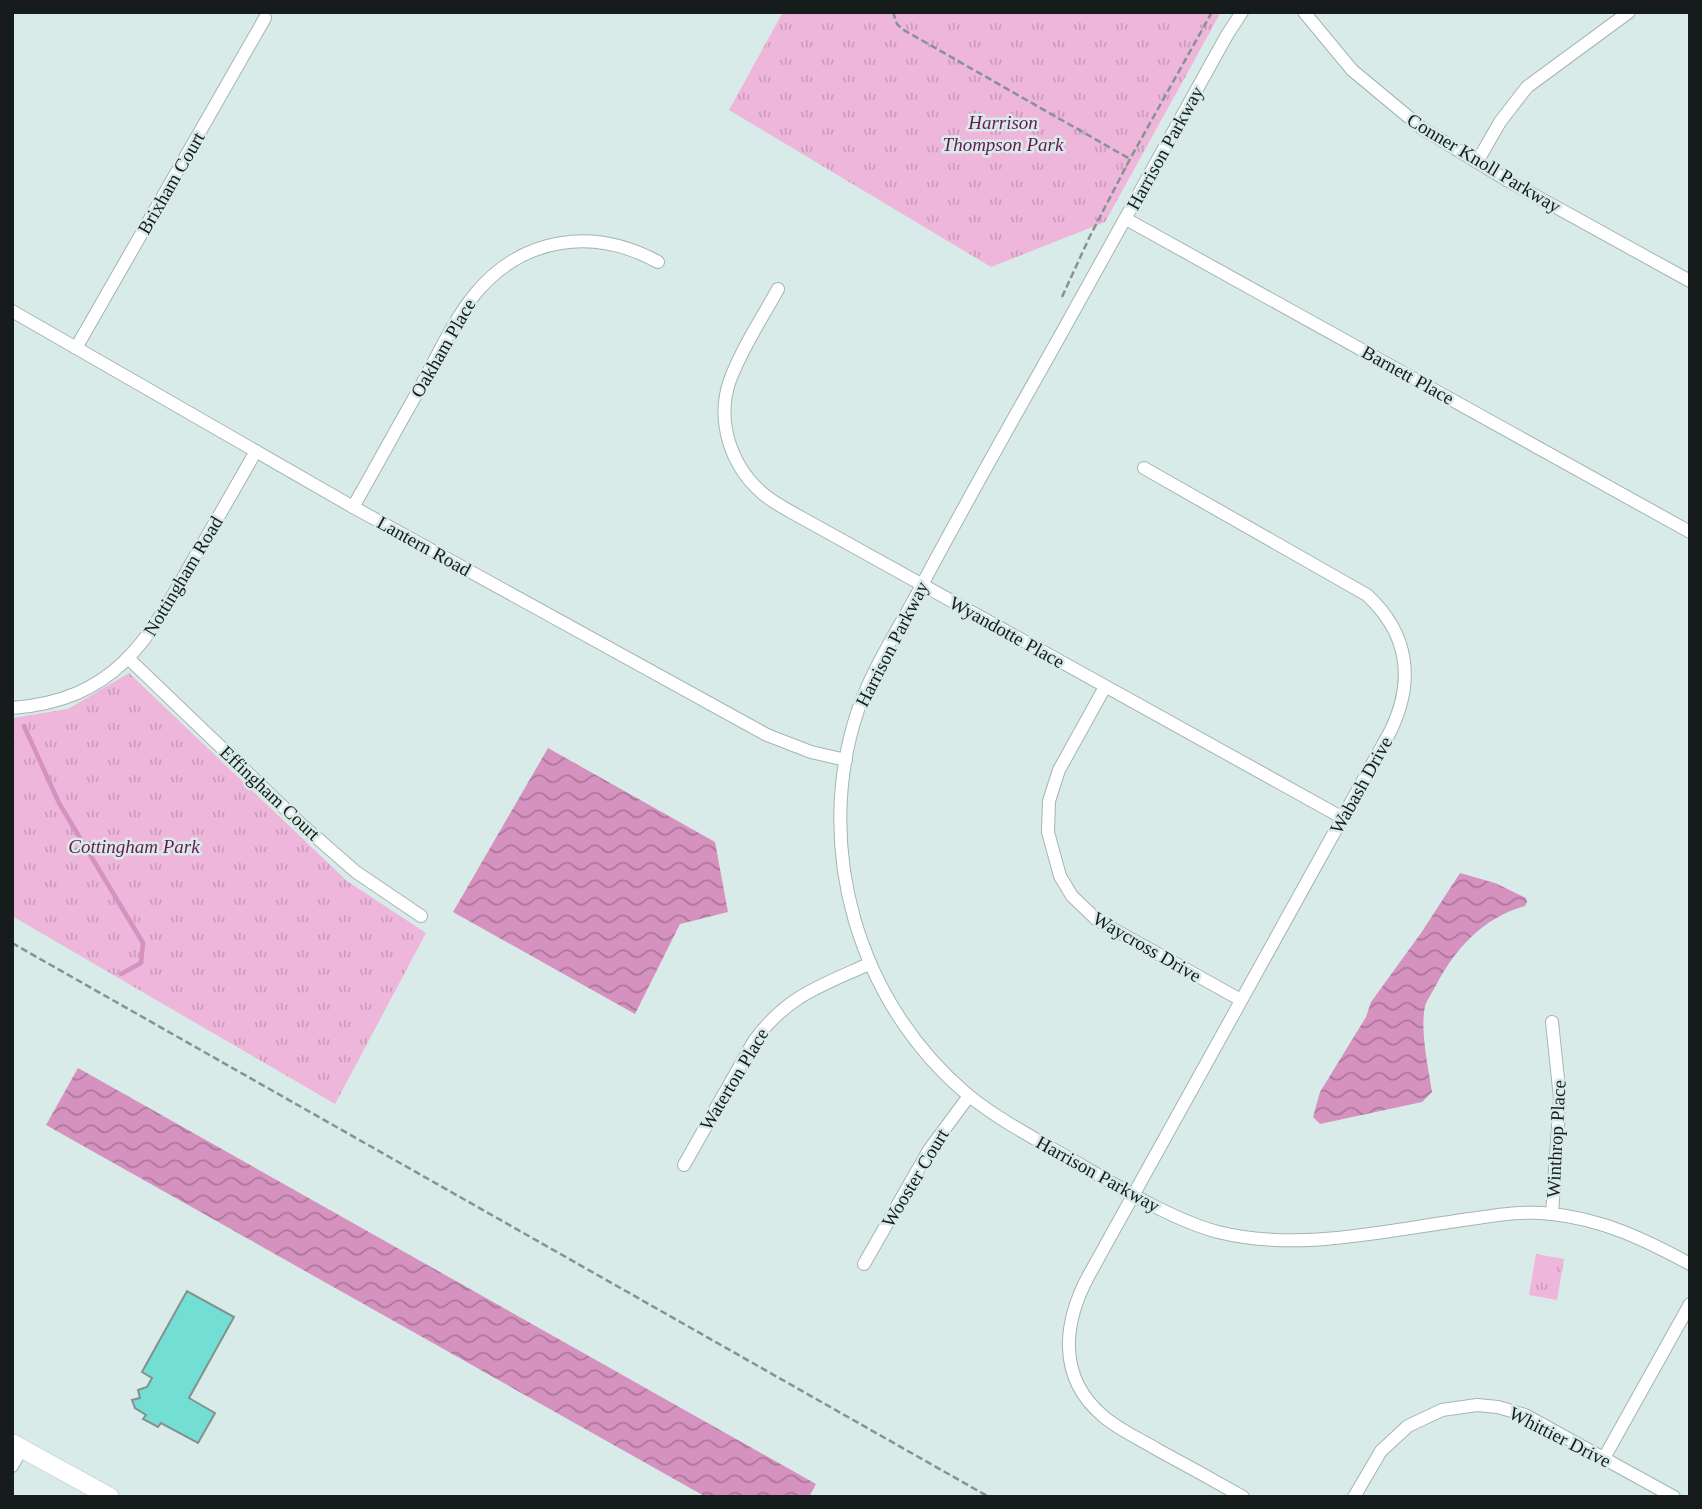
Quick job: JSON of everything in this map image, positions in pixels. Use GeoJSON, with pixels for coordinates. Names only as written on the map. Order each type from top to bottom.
{"type":"FeatureCollection","features":[{"type":"Feature","properties":{"kind":"street","name":"Harrison Parkway"},"geometry":{"type":"LineString","coordinates":[[1242,12],[922,584],[870,682],[854,723],[846,760],[842,822],[845,877],[852,911],[869,964],[883,992],[921,1047],[969,1096],[1025,1133],[1133,1194],[1197,1225],[1227,1234],[1275,1240],[1333,1238],[1505,1214],[1552,1214],[1629,1233],[1690,1264]]}},
{"type":"Feature","properties":{"kind":"street","name":"Conner Knoll Parkway"},"geometry":{"type":"LineString","coordinates":[[1304,12],[1338,55],[1380,96],[1423,129],[1690,281]]}},
{"type":"Feature","properties":{"kind":"street"},"geometry":{"type":"LineString","coordinates":[[1477,162],[1500,122],[1527,87],[1629,12]]}},
{"type":"Feature","properties":{"kind":"street","name":"Brixham Court"},"geometry":{"type":"LineString","coordinates":[[76,348],[265,18]]}},
{"type":"Feature","properties":{"kind":"street","name":"Barnett Place"},"geometry":{"type":"LineString","coordinates":[[1126,219],[1690,532]]}},
{"type":"Feature","properties":{"kind":"street","name":"Oakham Place"},"geometry":{"type":"LineString","coordinates":[[353,507],[463,310],[489,279],[532,250],[582,240],[623,246],[658,262]]}},
{"type":"Feature","properties":{"kind":"street","name":"Wyandotte Place"},"geometry":{"type":"LineString","coordinates":[[778,289],[737,366],[727,393],[725,423],[735,458],[748,478],[769,499],[1343,818]]}},
{"type":"Feature","properties":{"kind":"street","name":"Lantern Road"},"geometry":{"type":"LineString","coordinates":[[12,311],[353,507],[767,735],[811,752],[846,760]]}},
{"type":"Feature","properties":{"kind":"street","name":"Nottingham Road"},"geometry":{"type":"LineString","coordinates":[[12,708],[36,705],[75,694],[104,678],[129,659],[153,630],[256,451]]}},
{"type":"Feature","properties":{"kind":"street","name":"Wabash Drive"},"geometry":{"type":"LineString","coordinates":[[1144,468],[1367,595],[1388,617],[1399,640],[1405,665],[1403,700],[1390,732],[1074,1304],[1068,1339],[1073,1370],[1085,1395],[1104,1417],[1243,1497]]}},
{"type":"Feature","properties":{"kind":"street","name":"Effingham Court"},"geometry":{"type":"LineString","coordinates":[[129,659],[301,824],[356,872],[421,916]]}},
{"type":"Feature","properties":{"kind":"street","name":"Waycross Drive"},"geometry":{"type":"LineString","coordinates":[[1105,687],[1059,770],[1049,801],[1048,832],[1060,876],[1072,895],[1097,920],[1241,1000]]}},
{"type":"Feature","properties":{"kind":"street","name":"Waterton Place"},"geometry":{"type":"LineString","coordinates":[[684,1165],[754,1041],[773,1016],[798,996],[869,964]]}},
{"type":"Feature","properties":{"kind":"street","name":"Winthrop Place"},"geometry":{"type":"LineString","coordinates":[[1552,1022],[1560,1098],[1552,1214]]}},
{"type":"Feature","properties":{"kind":"street","name":"Wooster Court"},"geometry":{"type":"LineString","coordinates":[[864,1264],[929,1150],[969,1096]]}},
{"type":"Feature","properties":{"kind":"street"},"geometry":{"type":"LineString","coordinates":[[1604,1458],[1690,1304]]}},
{"type":"Feature","properties":{"kind":"street","name":"Whittier Drive"},"geometry":{"type":"LineString","coordinates":[[1353,1497],[1381,1451],[1398,1433],[1429,1414],[1453,1407],[1477,1405],[1508,1409],[1537,1421],[1674,1497]]}},
{"type":"Feature","properties":{"kind":"street"},"geometry":{"type":"LineString","coordinates":[[12,1466],[17,1446],[110,1497]]}},
{"type":"Feature","properties":{"kind":"path"},"geometry":{"type":"LineString","coordinates":[[893,12],[902,29],[1130,159]]}},
{"type":"Feature","properties":{"kind":"path"},"geometry":{"type":"LineString","coordinates":[[1062,297],[1130,159],[1212,12]]}},
{"type":"Feature","properties":{"kind":"path"},"geometry":{"type":"LineString","coordinates":[[75,850],[93,841]]}},
{"type":"Feature","properties":{"kind":"path"},"geometry":{"type":"LineString","coordinates":[[12,943],[989,1497]]}},
{"type":"Feature","properties":{"kind":"green space","name":"Harrison Thompson Park"},"geometry":{"type":"Polygon","coordinates":[[[783,12],[1221,12],[1105,222],[991,267],[729,110],[783,12]]]}},
{"type":"Feature","properties":{"kind":"green space","name":"Cottingham Park"},"geometry":{"type":"Polygon","coordinates":[[[129,673],[347,881],[426,933],[335,1104],[12,916],[12,718],[68,709],[129,673]]]}},
{"type":"Feature","properties":{"kind":"green space"},"geometry":{"type":"Polygon","coordinates":[[[1536,1254],[1564,1259],[1557,1300],[1529,1295],[1536,1254]]]}},
{"type":"Feature","properties":{"kind":"water"},"geometry":{"type":"Polygon","coordinates":[[[548,748],[715,842],[728,912],[680,924],[635,1014],[453,912],[548,748]]]}},
{"type":"Feature","properties":{"kind":"water"},"geometry":{"type":"Polygon","coordinates":[[[1460,873],[1495,883],[1526,898],[1527,902],[1525,906],[1496,918],[1471,937],[1451,960],[1427,1001],[1424,1037],[1432,1092],[1422,1102],[1320,1124],[1313,1117],[1320,1092],[1366,1017],[1371,1002],[1460,873]]]}},
{"type":"Feature","properties":{"kind":"water"},"geometry":{"type":"Polygon","coordinates":[[[78,1068],[816,1484],[809,1497],[706,1497],[46,1125],[78,1068]]]}},
{"type":"Feature","properties":{"kind":"building"},"geometry":{"type":"Polygon","coordinates":[[[187,1291],[234,1317],[189,1398],[215,1413],[198,1443],[161,1423],[158,1427],[143,1419],[146,1415],[135,1408],[132,1400],[140,1398],[138,1390],[147,1387],[152,1378],[142,1372],[187,1291]]]}},
{"type":"Feature","properties":{"kind":"waterway"},"geometry":{"type":"LineString","coordinates":[[24,726],[59,803],[143,943],[141,963],[121,974]]}}]}
